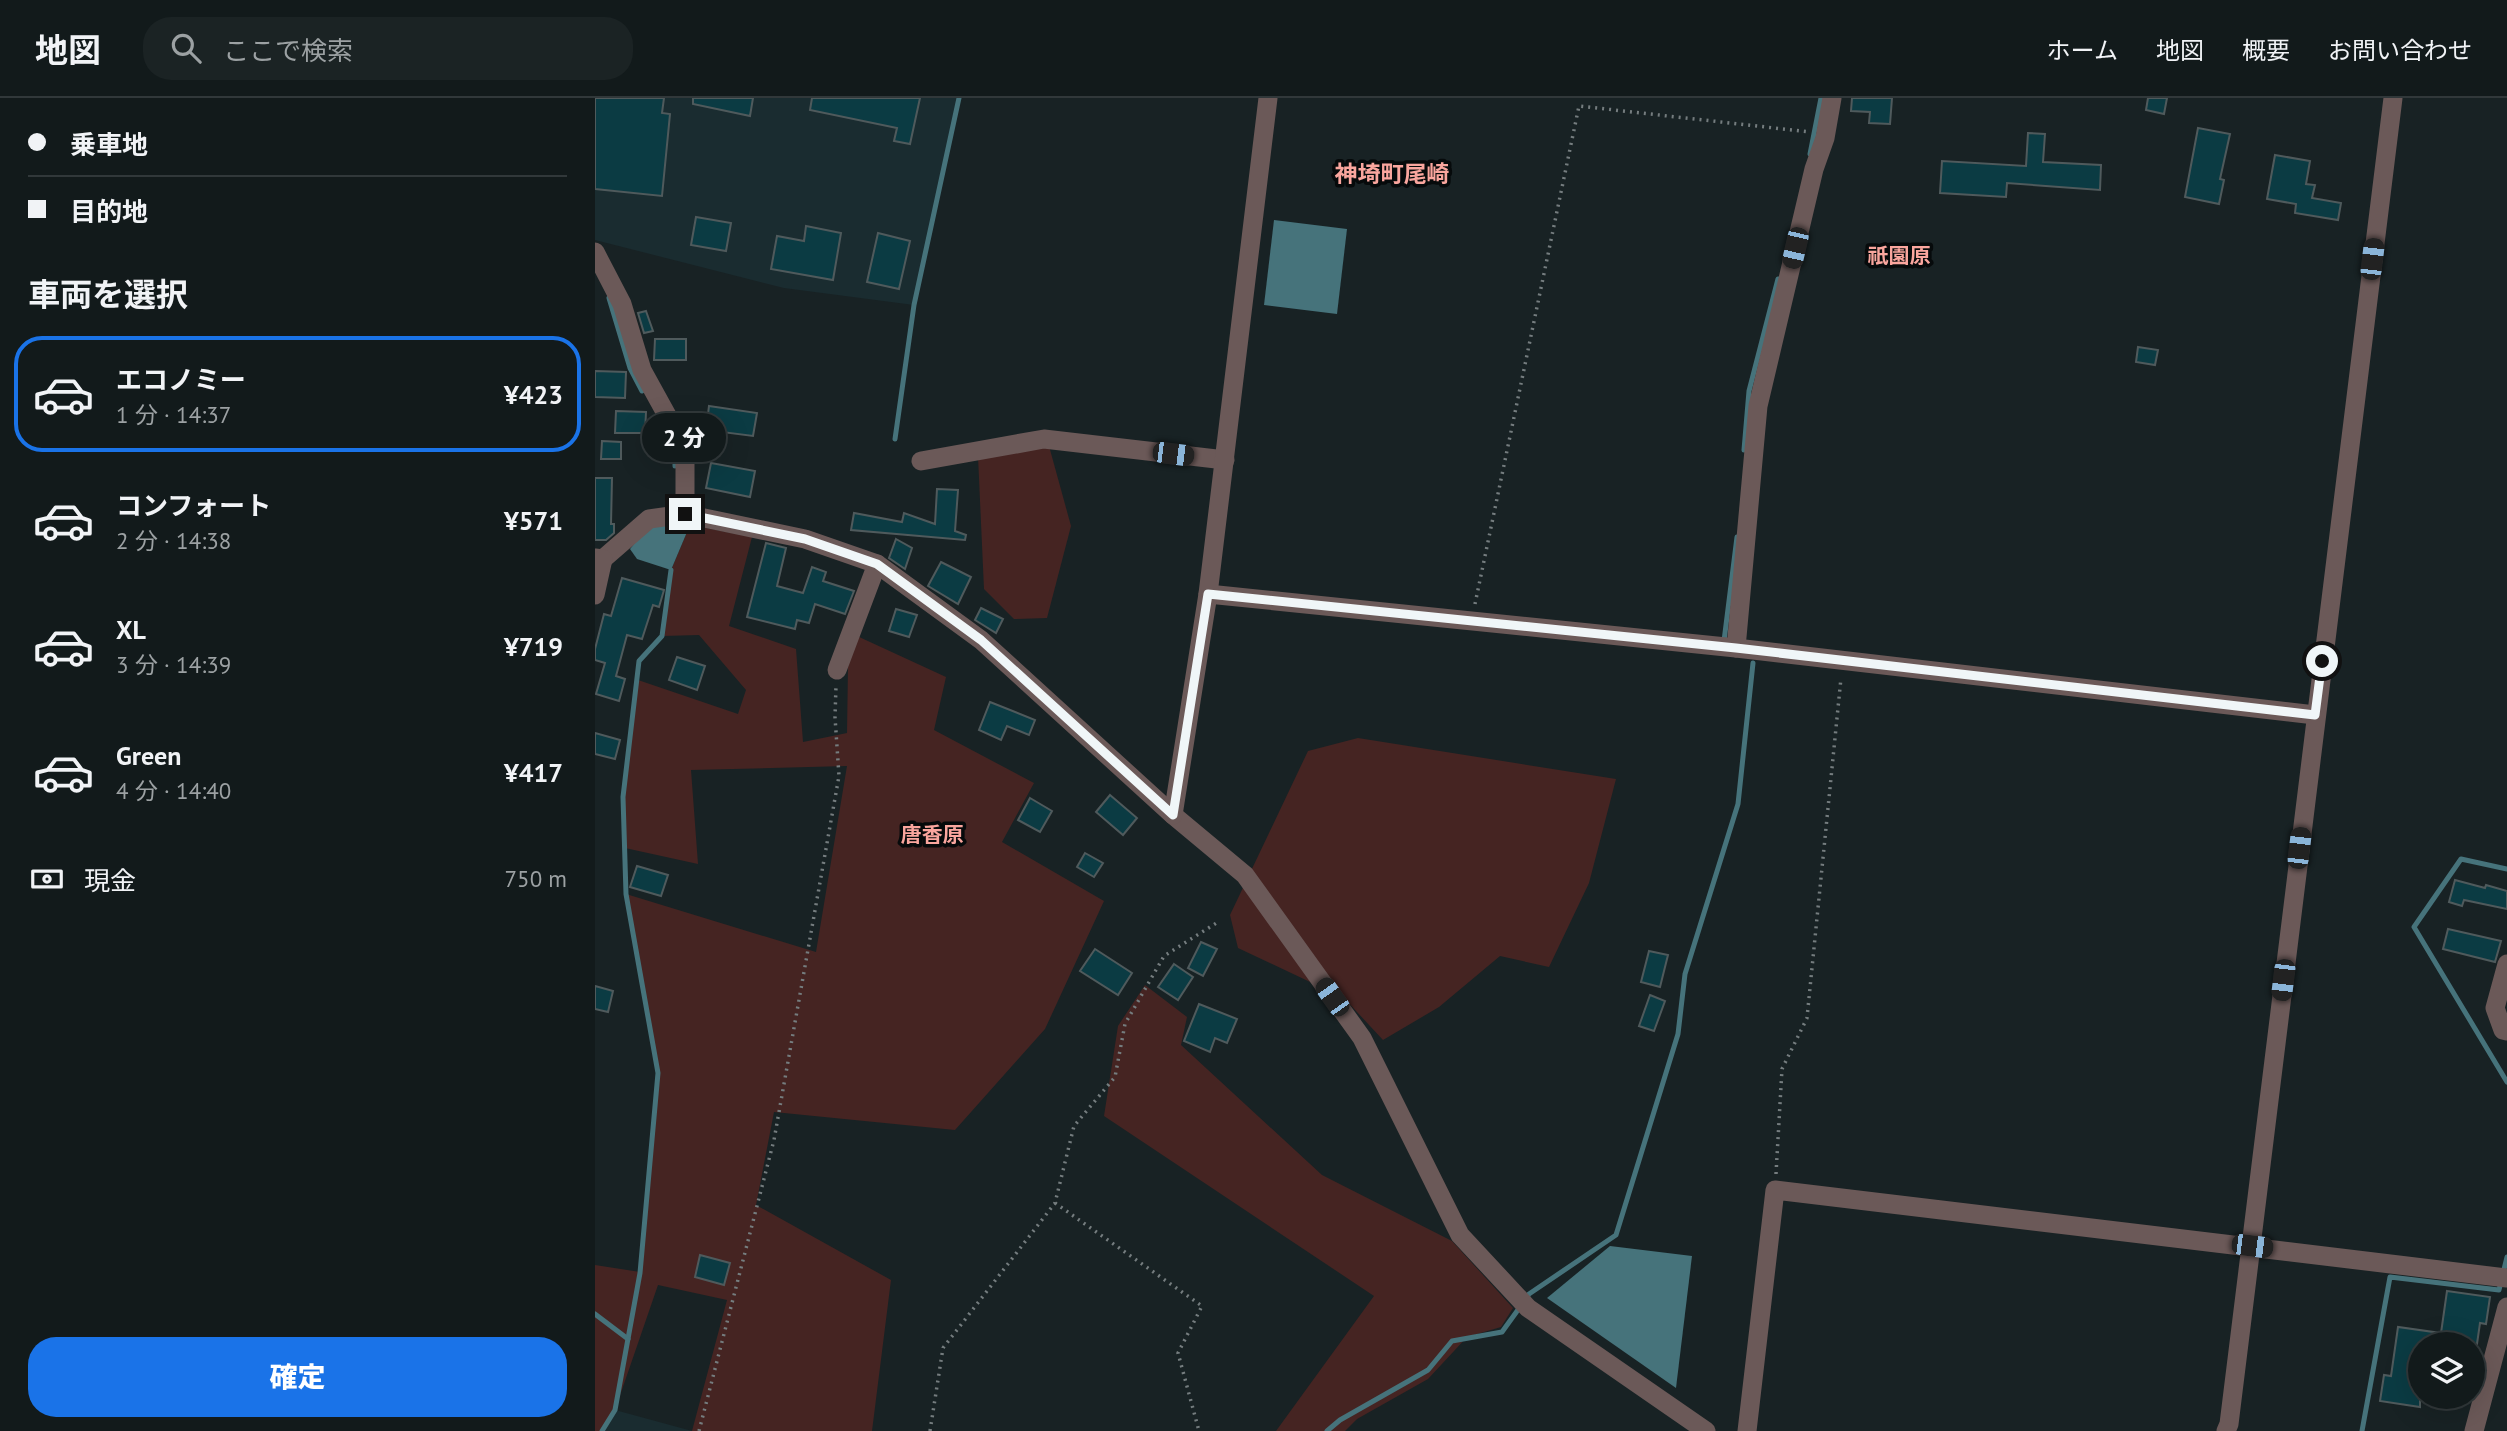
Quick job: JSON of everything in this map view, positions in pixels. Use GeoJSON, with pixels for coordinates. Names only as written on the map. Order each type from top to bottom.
{"type":"FeatureCollection","features":[{"type":"Feature","properties":{"kind":"street"},"geometry":{"type":"LineString","coordinates":[[1173,815],[1208,594],[1268,98]]}},
{"type":"Feature","properties":{"kind":"street"},"geometry":{"type":"LineString","coordinates":[[1736,648],[1758,405],[1814,169],[1825,138],[1832,98]]}},
{"type":"Feature","properties":{"kind":"street"},"geometry":{"type":"LineString","coordinates":[[2226,1431],[2252,1246],[2315,715],[2393,98]]}},
{"type":"Feature","properties":{"kind":"street"},"geometry":{"type":"LineString","coordinates":[[595,252],[622,304],[642,370],[685,447],[685,514]]}},
{"type":"Feature","properties":{"kind":"street"},"geometry":{"type":"LineString","coordinates":[[921,460],[1044,439],[1225,460]]}},
{"type":"Feature","properties":{"kind":"street"},"geometry":{"type":"LineString","coordinates":[[595,595],[599,558],[649,519],[685,514],[805,539],[877,564],[981,640],[1173,815],[1245,875],[1361,1038],[1460,1235],[1522,1302],[1706,1431]]}},
{"type":"Feature","properties":{"kind":"street"},"geometry":{"type":"LineString","coordinates":[[837,670],[877,564]]}},
{"type":"Feature","properties":{"kind":"street"},"geometry":{"type":"LineString","coordinates":[[1208,594],[1736,648],[2315,715]]}},
{"type":"Feature","properties":{"kind":"street"},"geometry":{"type":"LineString","coordinates":[[2507,964],[2495,1008],[2503,1030],[2507,1031]]}},
{"type":"Feature","properties":{"kind":"street"},"geometry":{"type":"LineString","coordinates":[[1747,1431],[1775,1190],[2500,1277]]}},
{"type":"Feature","properties":{"kind":"street"},"geometry":{"type":"LineString","coordinates":[[2474,1431],[2507,1307]]}},
{"type":"Feature","properties":{"kind":"path"},"geometry":{"type":"LineString","coordinates":[[1472,621],[1579,106],[1806,131]]}},
{"type":"Feature","properties":{"kind":"path"},"geometry":{"type":"LineString","coordinates":[[1775,1190],[1782,1069],[1807,1018],[1843,660]]}},
{"type":"Feature","properties":{"kind":"path"},"geometry":{"type":"LineString","coordinates":[[699,1431],[774,1140],[839,776],[835,717],[837,670]]}},
{"type":"Feature","properties":{"kind":"path"},"geometry":{"type":"LineString","coordinates":[[930,1431],[943,1348],[1055,1203],[1074,1126],[1115,1077],[1125,1024],[1164,956],[1218,922]]}},
{"type":"Feature","properties":{"kind":"path"},"geometry":{"type":"LineString","coordinates":[[1055,1203],[1202,1306],[1178,1353],[1199,1431]]}},
{"type":"Feature","properties":{"kind":"shaded area"},"geometry":{"type":"Polygon","coordinates":[[[595,98],[959,98],[914,305],[784,288],[595,240],[595,98]]]}},
{"type":"Feature","properties":{"kind":"shaded area"},"geometry":{"type":"Polygon","coordinates":[[[1049,446],[1071,526],[1047,618],[1014,619],[984,589],[978,456],[1049,446]]]}},
{"type":"Feature","properties":{"kind":"shaded area"},"geometry":{"type":"Polygon","coordinates":[[[690,525],[752,537],[729,626],[796,649],[803,742],[847,733],[848,667],[857,636],[946,677],[934,730],[1034,783],[1002,842],[1104,901],[1045,1029],[955,1130],[774,1112],[756,1205],[891,1280],[872,1431],[692,1431],[727,1300],[658,1285],[615,1410],[602,1431],[595,1431],[595,1265],[640,1272],[658,1073],[626,894],[816,952],[847,766],[691,770],[698,864],[625,848],[623,797],[638,680],[738,714],[746,690],[699,635],[662,636],[671,570],[690,525]]]}},
{"type":"Feature","properties":{"kind":"shaded area"},"geometry":{"type":"Polygon","coordinates":[[[1358,738],[1616,779],[1589,883],[1549,967],[1500,956],[1439,1007],[1383,1040],[1344,998],[1238,948],[1230,915],[1308,751],[1358,738]]]}},
{"type":"Feature","properties":{"kind":"shaded area"},"geometry":{"type":"Polygon","coordinates":[[[1145,985],[1187,1017],[1181,1045],[1322,1175],[1452,1241],[1513,1308],[1501,1327],[1467,1337],[1428,1379],[1357,1419],[1345,1431],[1276,1431],[1374,1296],[1104,1116],[1118,1026],[1145,985]]]}},
{"type":"Feature","properties":{"kind":"shaded area"},"geometry":{"type":"Polygon","coordinates":[[[615,1410],[692,1431],[602,1431],[615,1410]]]}},
{"type":"Feature","properties":{"kind":"water"},"geometry":{"type":"Polygon","coordinates":[[[1274,220],[1347,229],[1337,314],[1264,305],[1274,220]]]}},
{"type":"Feature","properties":{"kind":"water"},"geometry":{"type":"Polygon","coordinates":[[[677,523],[690,525],[671,570],[637,559],[630,549],[648,527],[677,523]]]}},
{"type":"Feature","properties":{"kind":"water"},"geometry":{"type":"Polygon","coordinates":[[[1610,1246],[1692,1256],[1676,1388],[1547,1298],[1610,1246]]]}},
{"type":"Feature","properties":{"kind":"building"},"geometry":{"type":"Polygon","coordinates":[[[595,98],[664,98],[662,113],[670,114],[662,196],[595,189],[595,98]]]}},
{"type":"Feature","properties":{"kind":"building"},"geometry":{"type":"Polygon","coordinates":[[[693,98],[753,98],[750,116],[693,104],[693,98]]]}},
{"type":"Feature","properties":{"kind":"building"},"geometry":{"type":"Polygon","coordinates":[[[812,98],[920,98],[910,144],[894,141],[897,128],[810,110],[812,98]]]}},
{"type":"Feature","properties":{"kind":"building"},"geometry":{"type":"Polygon","coordinates":[[[1852,98],[1892,98],[1890,124],[1869,123],[1870,112],[1851,111],[1852,98]]]}},
{"type":"Feature","properties":{"kind":"building"},"geometry":{"type":"Polygon","coordinates":[[[2148,98],[2167,98],[2164,114],[2146,110],[2148,98]]]}},
{"type":"Feature","properties":{"kind":"building"},"geometry":{"type":"Polygon","coordinates":[[[2198,128],[2230,134],[2220,179],[2224,180],[2219,204],[2185,197],[2198,128]]]}},
{"type":"Feature","properties":{"kind":"building"},"geometry":{"type":"Polygon","coordinates":[[[2028,133],[2045,134],[2043,162],[2101,165],[2100,190],[2007,183],[2006,197],[1940,193],[1942,161],[2026,166],[2028,133]]]}},
{"type":"Feature","properties":{"kind":"building"},"geometry":{"type":"Polygon","coordinates":[[[2275,155],[2310,161],[2306,184],[2315,185],[2312,198],[2341,203],[2338,220],[2295,213],[2296,204],[2267,199],[2275,155]]]}},
{"type":"Feature","properties":{"kind":"building"},"geometry":{"type":"Polygon","coordinates":[[[696,217],[731,223],[726,251],[691,245],[696,217]]]}},
{"type":"Feature","properties":{"kind":"building"},"geometry":{"type":"Polygon","coordinates":[[[806,226],[841,233],[833,280],[771,269],[777,236],[804,241],[806,226]]]}},
{"type":"Feature","properties":{"kind":"building"},"geometry":{"type":"Polygon","coordinates":[[[878,233],[910,241],[899,289],[867,282],[878,233]]]}},
{"type":"Feature","properties":{"kind":"building"},"geometry":{"type":"Polygon","coordinates":[[[646,311],[653,331],[644,333],[638,313],[646,311]]]}},
{"type":"Feature","properties":{"kind":"building"},"geometry":{"type":"Polygon","coordinates":[[[655,339],[686,339],[686,360],[654,360],[655,339]]]}},
{"type":"Feature","properties":{"kind":"building"},"geometry":{"type":"Polygon","coordinates":[[[2138,347],[2158,350],[2155,365],[2136,362],[2138,347]]]}},
{"type":"Feature","properties":{"kind":"building"},"geometry":{"type":"Polygon","coordinates":[[[595,371],[626,372],[625,398],[595,397],[595,371]]]}},
{"type":"Feature","properties":{"kind":"building"},"geometry":{"type":"Polygon","coordinates":[[[709,406],[757,413],[753,436],[706,430],[709,406]]]}},
{"type":"Feature","properties":{"kind":"building"},"geometry":{"type":"Polygon","coordinates":[[[616,411],[646,412],[645,433],[615,433],[616,411]]]}},
{"type":"Feature","properties":{"kind":"building"},"geometry":{"type":"Polygon","coordinates":[[[602,441],[621,442],[621,459],[601,459],[602,441]]]}},
{"type":"Feature","properties":{"kind":"building"},"geometry":{"type":"Polygon","coordinates":[[[711,463],[755,471],[750,497],[706,488],[711,463]]]}},
{"type":"Feature","properties":{"kind":"building"},"geometry":{"type":"Polygon","coordinates":[[[595,478],[612,478],[611,524],[614,524],[614,533],[606,540],[595,540],[595,478]]]}},
{"type":"Feature","properties":{"kind":"building"},"geometry":{"type":"Polygon","coordinates":[[[937,489],[958,490],[955,531],[966,535],[965,540],[851,530],[854,513],[902,522],[904,513],[935,524],[937,489]]]}},
{"type":"Feature","properties":{"kind":"building"},"geometry":{"type":"Polygon","coordinates":[[[896,539],[912,548],[905,569],[889,558],[896,539]]]}},
{"type":"Feature","properties":{"kind":"building"},"geometry":{"type":"Polygon","coordinates":[[[766,543],[786,548],[777,586],[803,593],[812,567],[826,572],[823,581],[854,591],[845,614],[815,604],[809,623],[797,620],[795,629],[747,617],[766,543]]]}},
{"type":"Feature","properties":{"kind":"building"},"geometry":{"type":"Polygon","coordinates":[[[941,562],[971,577],[958,604],[928,586],[941,562]]]}},
{"type":"Feature","properties":{"kind":"building"},"geometry":{"type":"Polygon","coordinates":[[[622,578],[664,590],[659,607],[653,605],[642,639],[627,635],[616,676],[625,679],[619,701],[596,694],[605,663],[595,660],[595,649],[604,614],[611,616],[622,578]]]}},
{"type":"Feature","properties":{"kind":"building"},"geometry":{"type":"Polygon","coordinates":[[[981,608],[1003,619],[996,633],[975,620],[981,608]]]}},
{"type":"Feature","properties":{"kind":"building"},"geometry":{"type":"Polygon","coordinates":[[[896,609],[917,615],[909,637],[889,631],[896,609]]]}},
{"type":"Feature","properties":{"kind":"building"},"geometry":{"type":"Polygon","coordinates":[[[677,657],[705,666],[697,690],[669,680],[677,657]]]}},
{"type":"Feature","properties":{"kind":"building"},"geometry":{"type":"Polygon","coordinates":[[[990,702],[1035,720],[1029,735],[1007,726],[1001,740],[979,730],[990,702]]]}},
{"type":"Feature","properties":{"kind":"building"},"geometry":{"type":"Polygon","coordinates":[[[595,733],[620,740],[615,759],[595,754],[595,733]]]}},
{"type":"Feature","properties":{"kind":"building"},"geometry":{"type":"Polygon","coordinates":[[[1110,795],[1137,818],[1123,835],[1096,812],[1110,795]]]}},
{"type":"Feature","properties":{"kind":"building"},"geometry":{"type":"Polygon","coordinates":[[[1030,798],[1052,811],[1040,832],[1018,820],[1030,798]]]}},
{"type":"Feature","properties":{"kind":"building"},"geometry":{"type":"Polygon","coordinates":[[[1085,853],[1103,863],[1094,877],[1077,867],[1085,853]]]}},
{"type":"Feature","properties":{"kind":"building"},"geometry":{"type":"Polygon","coordinates":[[[637,866],[668,875],[661,896],[630,887],[637,866]]]}},
{"type":"Feature","properties":{"kind":"building"},"geometry":{"type":"Polygon","coordinates":[[[2455,880],[2507,891],[2507,909],[2464,900],[2462,906],[2449,902],[2455,880]]]}},
{"type":"Feature","properties":{"kind":"building"},"geometry":{"type":"Polygon","coordinates":[[[2448,929],[2501,941],[2495,962],[2443,949],[2448,929]]]}},
{"type":"Feature","properties":{"kind":"building"},"geometry":{"type":"Polygon","coordinates":[[[1201,942],[1217,949],[1203,976],[1188,968],[1201,942]]]}},
{"type":"Feature","properties":{"kind":"building"},"geometry":{"type":"Polygon","coordinates":[[[1095,949],[1132,973],[1118,995],[1080,971],[1095,949]]]}},
{"type":"Feature","properties":{"kind":"building"},"geometry":{"type":"Polygon","coordinates":[[[1649,951],[1668,955],[1660,987],[1641,982],[1649,951]]]}},
{"type":"Feature","properties":{"kind":"building"},"geometry":{"type":"Polygon","coordinates":[[[1174,964],[1193,977],[1178,1000],[1158,987],[1174,964]]]}},
{"type":"Feature","properties":{"kind":"building"},"geometry":{"type":"Polygon","coordinates":[[[595,986],[613,991],[608,1012],[595,1009],[595,986]]]}},
{"type":"Feature","properties":{"kind":"building"},"geometry":{"type":"Polygon","coordinates":[[[1650,995],[1665,1001],[1654,1031],[1639,1026],[1650,995]]]}},
{"type":"Feature","properties":{"kind":"building"},"geometry":{"type":"Polygon","coordinates":[[[1199,1004],[1237,1019],[1227,1043],[1215,1038],[1210,1052],[1184,1041],[1199,1004]]]}},
{"type":"Feature","properties":{"kind":"building"},"geometry":{"type":"Polygon","coordinates":[[[700,1255],[730,1263],[724,1285],[695,1277],[700,1255]]]}},
{"type":"Feature","properties":{"kind":"building"},"geometry":{"type":"Polygon","coordinates":[[[2447,1291],[2490,1297],[2486,1324],[2480,1323],[2479,1332],[2441,1332],[2447,1291]]]}},
{"type":"Feature","properties":{"kind":"building"},"geometry":{"type":"Polygon","coordinates":[[[2398,1327],[2434,1332],[2408,1332],[2408,1405],[2380,1401],[2384,1375],[2391,1376],[2398,1327]]]}},
{"type":"Feature","properties":{"kind":"waterway"},"geometry":{"type":"LineString","coordinates":[[895,439],[914,305],[959,98]]}},
{"type":"Feature","properties":{"kind":"waterway"},"geometry":{"type":"LineString","coordinates":[[1810,154],[1821,98]]}},
{"type":"Feature","properties":{"kind":"waterway"},"geometry":{"type":"LineString","coordinates":[[1744,450],[1749,391],[1778,279]]}},
{"type":"Feature","properties":{"kind":"waterway"},"geometry":{"type":"LineString","coordinates":[[609,298],[630,368],[642,391]]}},
{"type":"Feature","properties":{"kind":"waterway"},"geometry":{"type":"LineString","coordinates":[[673,445],[675,466]]}},
{"type":"Feature","properties":{"kind":"waterway"},"geometry":{"type":"LineString","coordinates":[[1724,641],[1737,537]]}},
{"type":"Feature","properties":{"kind":"waterway"},"geometry":{"type":"LineString","coordinates":[[602,1431],[615,1410],[640,1273],[658,1073],[626,894],[623,797],[639,661],[662,636],[671,570]]}},
{"type":"Feature","properties":{"kind":"waterway"},"geometry":{"type":"LineString","coordinates":[[1526,1299],[1529,1294],[1616,1235],[1678,1034],[1685,974],[1738,804],[1753,663]]}},
{"type":"Feature","properties":{"kind":"waterway"},"geometry":{"type":"LineString","coordinates":[[2507,869],[2461,859],[2414,927],[2507,1082]]}},
{"type":"Feature","properties":{"kind":"waterway"},"geometry":{"type":"LineString","coordinates":[[2362,1431],[2390,1277],[2499,1290],[2507,1257]]}},
{"type":"Feature","properties":{"kind":"waterway"},"geometry":{"type":"LineString","coordinates":[[1327,1431],[1340,1420],[1428,1370],[1452,1341],[1502,1332],[1520,1307]]}},
{"type":"Feature","properties":{"kind":"waterway"},"geometry":{"type":"LineString","coordinates":[[595,1314],[628,1339]]}},
{"type":"Feature","properties":{"kind":"district","name":"神埼町尾崎"},"geometry":{"type":"Point","coordinates":[1392,174]}},
{"type":"Feature","properties":{"kind":"district","name":"祇園原"},"geometry":{"type":"Point","coordinates":[1899,256]}},
{"type":"Feature","properties":{"kind":"district","name":"唐香原"},"geometry":{"type":"Point","coordinates":[932,835]}},
{"type":"Feature","properties":{"kind":"route"},"geometry":{"type":"LineString","coordinates":[[685,514],[805,539],[877,564],[981,640],[1173,815],[1208,594],[1736,648],[2315,715],[2322,661]]}}]}
